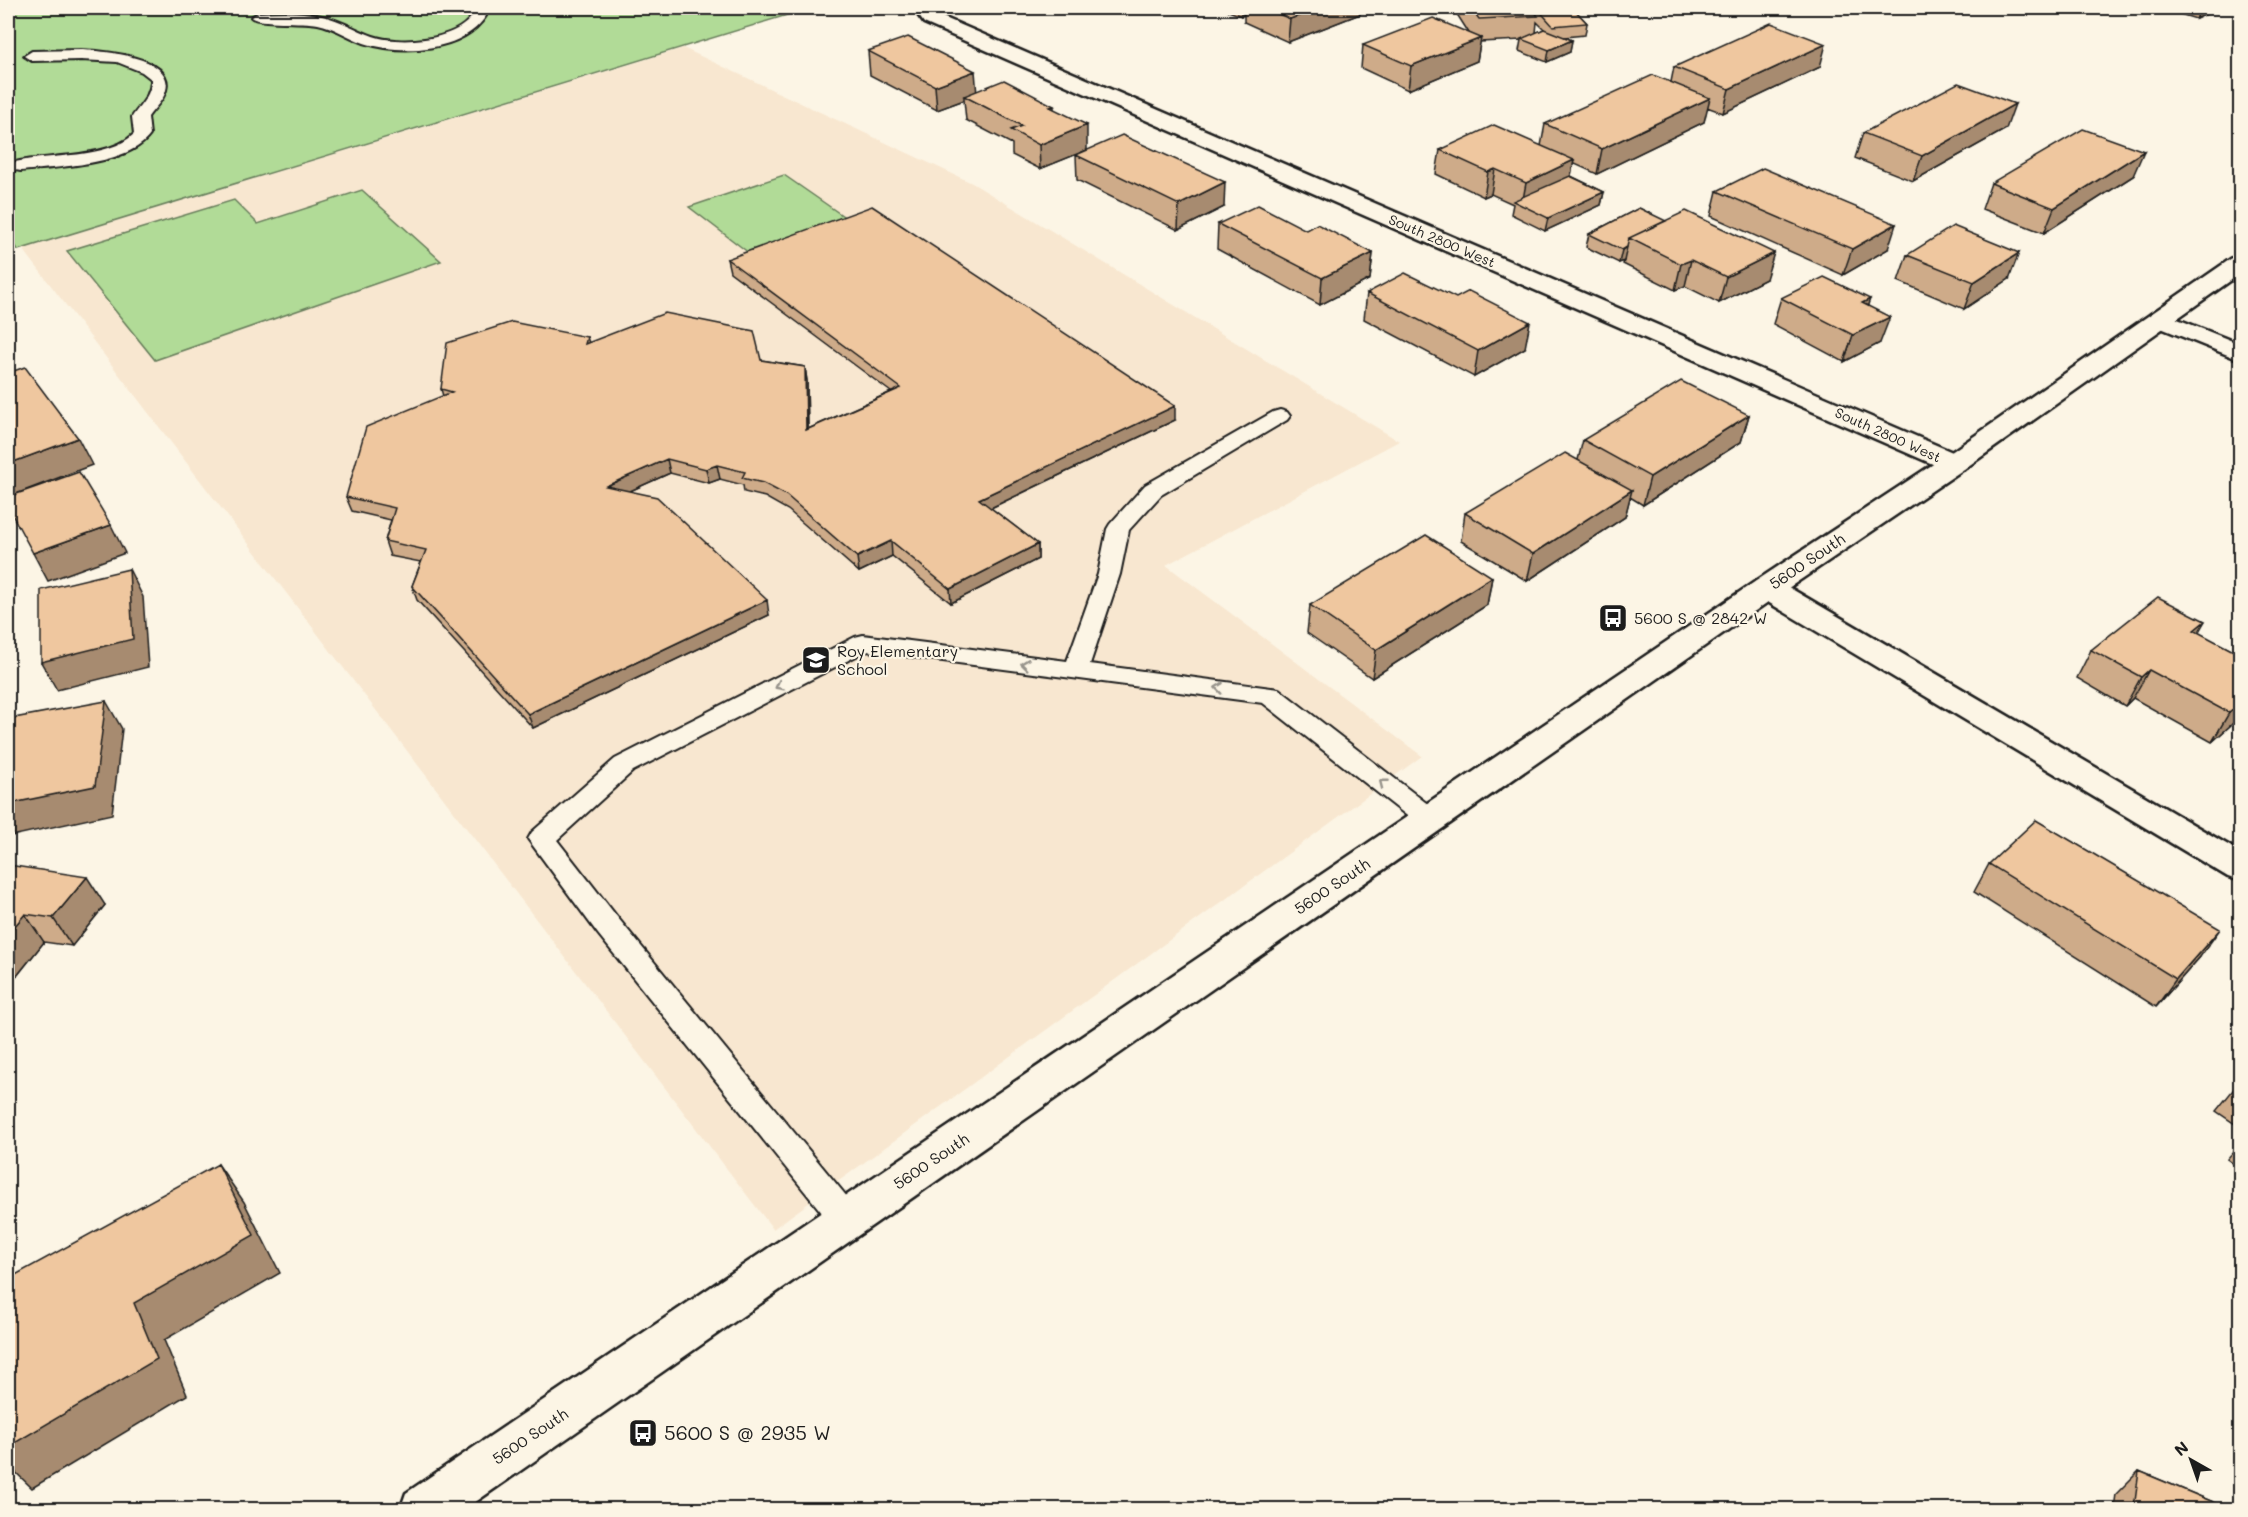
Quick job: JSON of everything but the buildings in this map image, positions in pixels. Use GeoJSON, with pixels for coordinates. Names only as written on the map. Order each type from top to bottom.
{"type":"FeatureCollection","features":[{"type":"Feature","properties":{"kind":"main road","name":"South 2800 West"},"geometry":{"type":"LineString","coordinates":[[926,13],[1954,463]]}},
{"type":"Feature","properties":{"kind":"main road","name":"5600 South"},"geometry":{"type":"LineString","coordinates":[[423,1509],[1767,588],[1954,463],[2241,263]]}},
{"type":"Feature","properties":{"kind":"main road"},"geometry":{"type":"LineString","coordinates":[[2160,318],[2241,353]]}},
{"type":"Feature","properties":{"kind":"main road"},"geometry":{"type":"LineString","coordinates":[[1767,588],[2241,868]]}},
{"type":"Feature","properties":{"kind":"lane"},"geometry":{"type":"LineString","coordinates":[[258,17],[310,18],[340,25],[373,40],[404,45],[441,40],[471,29],[479,16],[477,11],[469,8]]}},
{"type":"Feature","properties":{"kind":"lane"},"geometry":{"type":"LineString","coordinates":[[21,166],[82,158],[129,146],[141,137],[143,132],[140,117],[160,90],[159,78],[148,67],[138,62],[106,57],[32,56]]}},
{"type":"Feature","properties":{"kind":"lane"},"geometry":{"type":"LineString","coordinates":[[1076,670],[1109,574],[1118,529],[1152,490],[1280,416]]}},
{"type":"Feature","properties":{"kind":"lane"},"geometry":{"type":"LineString","coordinates":[[846,1219],[540,839],[624,765],[863,643],[1270,695],[1429,819]]}},
{"type":"Feature","properties":{"kind":"shaded area","name":"Roy Elementary School"},"geometry":{"type":"Polygon","coordinates":[[[683,48],[972,183],[1399,441],[1166,565],[1422,756],[773,1229],[23,249],[683,48]]]}},
{"type":"Feature","properties":{"kind":"green space"},"geometry":{"type":"Polygon","coordinates":[[[8,8],[810,8],[18,250],[8,233],[8,8]]]}},
{"type":"Feature","properties":{"kind":"green space"},"geometry":{"type":"Polygon","coordinates":[[[784,175],[846,218],[749,253],[689,207],[784,175]]]}},
{"type":"Feature","properties":{"kind":"green space"},"geometry":{"type":"Polygon","coordinates":[[[362,190],[441,261],[155,360],[67,251],[234,200],[258,224],[362,190]]]}},
{"type":"Feature","properties":{"kind":"place","name":"5600 S @ 2842 W"},"geometry":{"type":"Point","coordinates":[1613,618]}},
{"type":"Feature","properties":{"kind":"place","name":"Roy Elementary School"},"geometry":{"type":"Point","coordinates":[816,660]}},
{"type":"Feature","properties":{"kind":"place","name":"5600 S @ 2935 W"},"geometry":{"type":"Point","coordinates":[643,1433]}}]}
